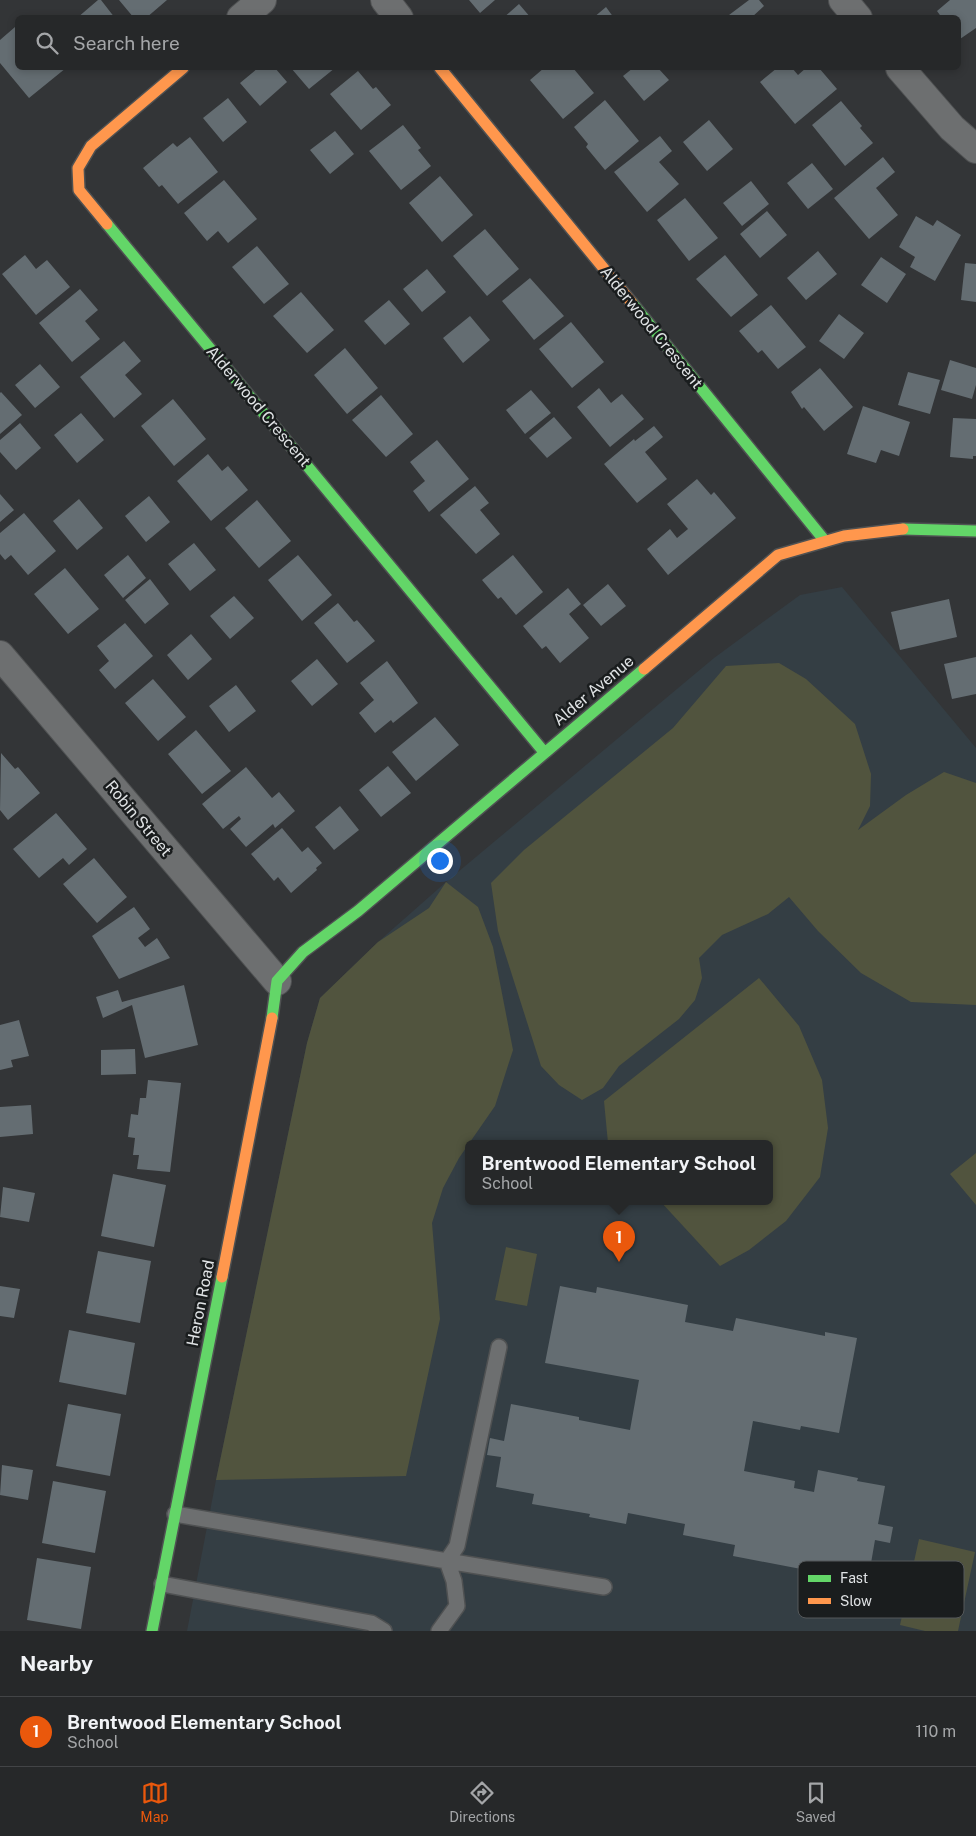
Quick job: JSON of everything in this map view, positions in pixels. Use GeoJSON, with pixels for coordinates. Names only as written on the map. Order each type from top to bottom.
{"type":"FeatureCollection","features":[{"type":"Feature","properties":{"kind":"street"},"geometry":{"type":"LineString","coordinates":[[244,15],[262,0]]}},
{"type":"Feature","properties":{"kind":"street"},"geometry":{"type":"LineString","coordinates":[[385,0],[397,15]]}},
{"type":"Feature","properties":{"kind":"street"},"geometry":{"type":"LineString","coordinates":[[842,0],[855,15]]}},
{"type":"Feature","properties":{"kind":"street","name":"Alderwood Crescent"},"geometry":{"type":"LineString","coordinates":[[181,70],[90,146],[78,168],[80,190],[490,683],[544,752]]}},
{"type":"Feature","properties":{"kind":"street","name":"Alderwood Crescent"},"geometry":{"type":"LineString","coordinates":[[442,70],[826,541]]}},
{"type":"Feature","properties":{"kind":"street"},"geometry":{"type":"LineString","coordinates":[[902,70],[952,128],[976,149]]}},
{"type":"Feature","properties":{"kind":"street","name":"Alder Avenue"},"geometry":{"type":"LineString","coordinates":[[277,981],[304,952],[358,911],[778,555],[844,536],[898,529],[976,531]]}},
{"type":"Feature","properties":{"kind":"street","name":"Robin Street"},"geometry":{"type":"LineString","coordinates":[[5,672],[277,981]]}},
{"type":"Feature","properties":{"kind":"street","name":"Heron Road"},"geometry":{"type":"LineString","coordinates":[[152,1631],[268,1042],[277,981]]}},
{"type":"Feature","properties":{"kind":"lane"},"geometry":{"type":"LineString","coordinates":[[447,1561],[457,1546],[499,1347]]}},
{"type":"Feature","properties":{"kind":"lane"},"geometry":{"type":"LineString","coordinates":[[175,1514],[604,1587]]}},
{"type":"Feature","properties":{"kind":"lane"},"geometry":{"type":"LineString","coordinates":[[439,1631],[457,1606],[454,1581],[447,1561]]}},
{"type":"Feature","properties":{"kind":"lane"},"geometry":{"type":"LineString","coordinates":[[162,1584],[371,1624],[384,1631]]}},
{"type":"Feature","properties":{"kind":"shaded area"},"geometry":{"type":"Polygon","coordinates":[[[842,587],[976,748],[976,1631],[187,1631],[216,1480],[307,1043],[320,998],[378,942],[446,882],[714,658],[800,595],[842,587]]]}},
{"type":"Feature","properties":{"kind":"green space"},"geometry":{"type":"Polygon","coordinates":[[[779,663],[806,679],[855,724],[871,774],[870,806],[858,830],[906,795],[944,772],[976,783],[976,1005],[911,1002],[861,973],[818,931],[789,897],[768,914],[722,935],[699,958],[702,978],[695,1000],[679,1019],[619,1066],[603,1088],[582,1100],[559,1085],[541,1066],[498,931],[491,883],[524,850],[673,728],[726,666],[779,663]]]}},
{"type":"Feature","properties":{"kind":"green space"},"geometry":{"type":"Polygon","coordinates":[[[446,882],[478,907],[493,947],[513,1050],[495,1106],[471,1140],[465,1140],[465,1149],[443,1188],[432,1223],[440,1319],[406,1476],[216,1480],[307,1043],[320,998],[378,942],[429,908],[446,882]]]}},
{"type":"Feature","properties":{"kind":"green space"},"geometry":{"type":"Polygon","coordinates":[[[759,978],[799,1026],[822,1080],[828,1128],[820,1177],[786,1221],[749,1250],[720,1266],[664,1205],[773,1205],[773,1140],[608,1140],[604,1101],[759,978]]]}},
{"type":"Feature","properties":{"kind":"green space"},"geometry":{"type":"Polygon","coordinates":[[[976,1153],[976,1205],[950,1174],[976,1153]]]}},
{"type":"Feature","properties":{"kind":"green space"},"geometry":{"type":"Polygon","coordinates":[[[506,1247],[537,1254],[527,1306],[495,1300],[506,1247]]]}},
{"type":"Feature","properties":{"kind":"green space"},"geometry":{"type":"Polygon","coordinates":[[[919,1539],[975,1552],[964,1603],[964,1561],[914,1561],[919,1539]]]}},
{"type":"Feature","properties":{"kind":"green space"},"geometry":{"type":"Polygon","coordinates":[[[902,1618],[961,1618],[958,1631],[925,1631],[900,1625],[902,1618]]]}},
{"type":"Feature","properties":{"kind":"building"},"geometry":{"type":"Polygon","coordinates":[[[98,0],[101,0],[113,15],[80,15],[98,0]]]}},
{"type":"Feature","properties":{"kind":"building"},"geometry":{"type":"Polygon","coordinates":[[[119,0],[167,0],[150,15],[132,15],[119,0]]]}},
{"type":"Feature","properties":{"kind":"building"},"geometry":{"type":"Polygon","coordinates":[[[469,0],[495,0],[480,13],[469,0]]]}},
{"type":"Feature","properties":{"kind":"building"},"geometry":{"type":"Polygon","coordinates":[[[749,0],[759,0],[764,6],[754,15],[729,15],[749,0]]]}},
{"type":"Feature","properties":{"kind":"building"},"geometry":{"type":"Polygon","coordinates":[[[950,0],[976,0],[976,28],[961,38],[961,15],[940,15],[937,11],[950,0]]]}},
{"type":"Feature","properties":{"kind":"building"},"geometry":{"type":"Polygon","coordinates":[[[519,4],[528,15],[506,15],[519,4]]]}},
{"type":"Feature","properties":{"kind":"building"},"geometry":{"type":"Polygon","coordinates":[[[606,7],[612,15],[597,15],[606,7]]]}},
{"type":"Feature","properties":{"kind":"building"},"geometry":{"type":"Polygon","coordinates":[[[15,27],[15,70],[64,70],[29,98],[0,63],[0,40],[15,27]]]}},
{"type":"Feature","properties":{"kind":"building"},"geometry":{"type":"Polygon","coordinates":[[[256,70],[277,70],[287,82],[260,106],[240,83],[256,70]]]}},
{"type":"Feature","properties":{"kind":"building"},"geometry":{"type":"Polygon","coordinates":[[[293,70],[333,70],[309,89],[293,70]]]}},
{"type":"Feature","properties":{"kind":"building"},"geometry":{"type":"Polygon","coordinates":[[[542,70],[575,70],[594,93],[563,119],[530,80],[542,70]]]}},
{"type":"Feature","properties":{"kind":"building"},"geometry":{"type":"Polygon","coordinates":[[[630,70],[660,70],[669,80],[644,101],[623,76],[630,70]]]}},
{"type":"Feature","properties":{"kind":"building"},"geometry":{"type":"Polygon","coordinates":[[[775,70],[794,70],[798,75],[804,70],[821,70],[837,89],[795,124],[760,82],[775,70]]]}},
{"type":"Feature","properties":{"kind":"building"},"geometry":{"type":"Polygon","coordinates":[[[358,71],[373,89],[376,87],[391,105],[361,130],[330,94],[358,71]]]}},
{"type":"Feature","properties":{"kind":"building"},"geometry":{"type":"Polygon","coordinates":[[[228,98],[247,122],[223,142],[203,118],[228,98]]]}},
{"type":"Feature","properties":{"kind":"building"},"geometry":{"type":"Polygon","coordinates":[[[605,100],[639,141],[605,170],[586,147],[588,144],[574,127],[605,100]]]}},
{"type":"Feature","properties":{"kind":"building"},"geometry":{"type":"Polygon","coordinates":[[[841,101],[862,126],[860,128],[873,143],[845,166],[812,125],[841,101]]]}},
{"type":"Feature","properties":{"kind":"building"},"geometry":{"type":"Polygon","coordinates":[[[709,120],[733,149],[707,171],[683,142],[709,120]]]}},
{"type":"Feature","properties":{"kind":"building"},"geometry":{"type":"Polygon","coordinates":[[[403,125],[421,148],[418,150],[431,166],[401,190],[369,151],[403,125]]]}},
{"type":"Feature","properties":{"kind":"building"},"geometry":{"type":"Polygon","coordinates":[[[335,131],[354,154],[330,174],[310,150],[335,131]]]}},
{"type":"Feature","properties":{"kind":"building"},"geometry":{"type":"Polygon","coordinates":[[[660,136],[672,151],[659,162],[679,184],[647,212],[614,172],[660,136]]]}},
{"type":"Feature","properties":{"kind":"building"},"geometry":{"type":"Polygon","coordinates":[[[190,137],[218,172],[178,204],[162,185],[159,187],[143,168],[173,143],[177,147],[190,137]]]}},
{"type":"Feature","properties":{"kind":"building"},"geometry":{"type":"Polygon","coordinates":[[[883,157],[895,172],[876,188],[898,215],[869,239],[834,198],[883,157]]]}},
{"type":"Feature","properties":{"kind":"building"},"geometry":{"type":"Polygon","coordinates":[[[812,163],[833,189],[808,209],[787,183],[812,163]]]}},
{"type":"Feature","properties":{"kind":"building"},"geometry":{"type":"Polygon","coordinates":[[[440,176],[473,215],[442,242],[409,203],[440,176]]]}},
{"type":"Feature","properties":{"kind":"building"},"geometry":{"type":"Polygon","coordinates":[[[224,180],[257,219],[228,243],[218,231],[207,241],[184,213],[224,180]]]}},
{"type":"Feature","properties":{"kind":"building"},"geometry":{"type":"Polygon","coordinates":[[[751,181],[769,204],[742,226],[723,203],[751,181]]]}},
{"type":"Feature","properties":{"kind":"building"},"geometry":{"type":"Polygon","coordinates":[[[685,198],[718,238],[689,261],[657,220],[685,198]]]}},
{"type":"Feature","properties":{"kind":"building"},"geometry":{"type":"Polygon","coordinates":[[[767,211],[787,235],[760,258],[740,234],[767,211]]]}},
{"type":"Feature","properties":{"kind":"building"},"geometry":{"type":"Polygon","coordinates":[[[916,216],[933,226],[937,220],[961,235],[935,281],[910,267],[915,257],[899,247],[916,216]]]}},
{"type":"Feature","properties":{"kind":"building"},"geometry":{"type":"Polygon","coordinates":[[[485,229],[519,269],[487,296],[453,256],[485,229]]]}},
{"type":"Feature","properties":{"kind":"building"},"geometry":{"type":"Polygon","coordinates":[[[257,246],[289,284],[264,304],[232,267],[257,246]]]}},
{"type":"Feature","properties":{"kind":"building"},"geometry":{"type":"Polygon","coordinates":[[[818,251],[837,274],[806,300],[787,278],[818,251]]]}},
{"type":"Feature","properties":{"kind":"building"},"geometry":{"type":"Polygon","coordinates":[[[25,255],[36,269],[47,260],[70,287],[36,315],[2,274],[25,255]]]}},
{"type":"Feature","properties":{"kind":"building"},"geometry":{"type":"Polygon","coordinates":[[[725,255],[758,295],[731,317],[696,279],[725,255]]]}},
{"type":"Feature","properties":{"kind":"building"},"geometry":{"type":"Polygon","coordinates":[[[881,257],[906,274],[887,303],[861,285],[881,257]]]}},
{"type":"Feature","properties":{"kind":"building"},"geometry":{"type":"Polygon","coordinates":[[[965,263],[976,264],[976,302],[961,300],[965,263]]]}},
{"type":"Feature","properties":{"kind":"building"},"geometry":{"type":"Polygon","coordinates":[[[427,269],[446,292],[422,312],[403,289],[427,269]]]}},
{"type":"Feature","properties":{"kind":"building"},"geometry":{"type":"Polygon","coordinates":[[[530,278],[564,316],[534,340],[502,301],[530,278]]]}},
{"type":"Feature","properties":{"kind":"building"},"geometry":{"type":"Polygon","coordinates":[[[80,289],[98,310],[85,321],[100,339],[72,362],[39,323],[80,289]]]}},
{"type":"Feature","properties":{"kind":"building"},"geometry":{"type":"Polygon","coordinates":[[[301,292],[334,330],[307,353],[273,316],[301,292]]]}},
{"type":"Feature","properties":{"kind":"building"},"geometry":{"type":"Polygon","coordinates":[[[389,300],[410,324],[385,345],[364,321],[389,300]]]}},
{"type":"Feature","properties":{"kind":"building"},"geometry":{"type":"Polygon","coordinates":[[[771,305],[806,347],[778,369],[762,350],[758,353],[739,331],[771,305]]]}},
{"type":"Feature","properties":{"kind":"building"},"geometry":{"type":"Polygon","coordinates":[[[839,314],[864,333],[844,359],[819,341],[839,314]]]}},
{"type":"Feature","properties":{"kind":"building"},"geometry":{"type":"Polygon","coordinates":[[[470,316],[490,340],[463,363],[443,338],[470,316]]]}},
{"type":"Feature","properties":{"kind":"building"},"geometry":{"type":"Polygon","coordinates":[[[571,322],[604,362],[572,388],[539,349],[571,322]]]}},
{"type":"Feature","properties":{"kind":"building"},"geometry":{"type":"Polygon","coordinates":[[[124,341],[141,361],[125,375],[142,394],[114,418],[80,377],[124,341]]]}},
{"type":"Feature","properties":{"kind":"building"},"geometry":{"type":"Polygon","coordinates":[[[345,348],[378,388],[347,414],[314,375],[345,348]]]}},
{"type":"Feature","properties":{"kind":"building"},"geometry":{"type":"Polygon","coordinates":[[[950,360],[976,368],[976,385],[972,399],[941,390],[950,360]]]}},
{"type":"Feature","properties":{"kind":"building"},"geometry":{"type":"Polygon","coordinates":[[[40,364],[60,387],[35,408],[15,385],[40,364]]]}},
{"type":"Feature","properties":{"kind":"building"},"geometry":{"type":"Polygon","coordinates":[[[820,368],[853,407],[824,431],[804,407],[802,409],[791,392],[820,368]]]}},
{"type":"Feature","properties":{"kind":"building"},"geometry":{"type":"Polygon","coordinates":[[[908,372],[940,380],[930,414],[898,405],[908,372]]]}},
{"type":"Feature","properties":{"kind":"building"},"geometry":{"type":"Polygon","coordinates":[[[599,388],[611,403],[622,394],[644,419],[610,447],[577,407],[599,388]]]}},
{"type":"Feature","properties":{"kind":"building"},"geometry":{"type":"Polygon","coordinates":[[[531,390],[551,413],[525,434],[506,410],[531,390]]]}},
{"type":"Feature","properties":{"kind":"building"},"geometry":{"type":"Polygon","coordinates":[[[0,393],[22,415],[0,434],[0,393]]]}},
{"type":"Feature","properties":{"kind":"building"},"geometry":{"type":"Polygon","coordinates":[[[381,395],[413,434],[386,457],[352,420],[381,395]]]}},
{"type":"Feature","properties":{"kind":"building"},"geometry":{"type":"Polygon","coordinates":[[[173,399],[206,439],[174,466],[141,426],[173,399]]]}},
{"type":"Feature","properties":{"kind":"building"},"geometry":{"type":"Polygon","coordinates":[[[863,406],[910,422],[899,456],[881,450],[876,463],[847,454],[863,406]]]}},
{"type":"Feature","properties":{"kind":"building"},"geometry":{"type":"Polygon","coordinates":[[[81,413],[104,440],[77,463],[54,435],[81,413]]]}},
{"type":"Feature","properties":{"kind":"building"},"geometry":{"type":"Polygon","coordinates":[[[554,417],[572,438],[547,458],[529,438],[554,417]]]}},
{"type":"Feature","properties":{"kind":"building"},"geometry":{"type":"Polygon","coordinates":[[[953,418],[976,419],[976,456],[973,456],[973,459],[950,457],[953,418]]]}},
{"type":"Feature","properties":{"kind":"building"},"geometry":{"type":"Polygon","coordinates":[[[20,423],[41,448],[16,470],[0,452],[0,440],[20,423]]]}},
{"type":"Feature","properties":{"kind":"building"},"geometry":{"type":"Polygon","coordinates":[[[654,426],[663,437],[645,452],[667,479],[637,503],[604,464],[634,439],[635,441],[654,426]]]}},
{"type":"Feature","properties":{"kind":"building"},"geometry":{"type":"Polygon","coordinates":[[[437,440],[469,479],[429,512],[413,491],[425,481],[410,462],[437,440]]]}},
{"type":"Feature","properties":{"kind":"building"},"geometry":{"type":"Polygon","coordinates":[[[208,454],[222,471],[228,466],[248,490],[211,521],[177,481],[208,454]]]}},
{"type":"Feature","properties":{"kind":"building"},"geometry":{"type":"Polygon","coordinates":[[[697,479],[711,495],[714,492],[736,518],[668,575],[647,549],[670,529],[677,538],[688,529],[667,504],[697,479]]]}},
{"type":"Feature","properties":{"kind":"building"},"geometry":{"type":"Polygon","coordinates":[[[475,486],[489,503],[480,510],[500,534],[476,554],[440,515],[475,486]]]}},
{"type":"Feature","properties":{"kind":"building"},"geometry":{"type":"Polygon","coordinates":[[[0,494],[14,510],[0,522],[0,494]]]}},
{"type":"Feature","properties":{"kind":"building"},"geometry":{"type":"Polygon","coordinates":[[[149,496],[170,522],[146,542],[125,516],[149,496]]]}},
{"type":"Feature","properties":{"kind":"building"},"geometry":{"type":"Polygon","coordinates":[[[79,499],[103,528],[77,550],[53,521],[79,499]]]}},
{"type":"Feature","properties":{"kind":"building"},"geometry":{"type":"Polygon","coordinates":[[[257,500],[291,541],[259,568],[225,528],[257,500]]]}},
{"type":"Feature","properties":{"kind":"building"},"geometry":{"type":"Polygon","coordinates":[[[24,513],[56,551],[28,575],[11,555],[5,560],[0,554],[0,533],[24,513]]]}},
{"type":"Feature","properties":{"kind":"building"},"geometry":{"type":"Polygon","coordinates":[[[194,543],[216,570],[190,591],[168,564],[194,543]]]}},
{"type":"Feature","properties":{"kind":"building"},"geometry":{"type":"Polygon","coordinates":[[[128,555],[146,578],[123,598],[104,575],[128,555]]]}},
{"type":"Feature","properties":{"kind":"building"},"geometry":{"type":"Polygon","coordinates":[[[298,555],[332,595],[302,621],[268,580],[298,555]]]}},
{"type":"Feature","properties":{"kind":"building"},"geometry":{"type":"Polygon","coordinates":[[[513,555],[543,592],[516,615],[501,597],[498,599],[482,580],[513,555]]]}},
{"type":"Feature","properties":{"kind":"building"},"geometry":{"type":"Polygon","coordinates":[[[65,568],[99,609],[68,634],[34,594],[65,568]]]}},
{"type":"Feature","properties":{"kind":"building"},"geometry":{"type":"Polygon","coordinates":[[[150,579],[169,604],[145,624],[125,600],[150,579]]]}},
{"type":"Feature","properties":{"kind":"building"},"geometry":{"type":"Polygon","coordinates":[[[608,584],[626,606],[601,626],[583,605],[608,584]]]}},
{"type":"Feature","properties":{"kind":"building"},"geometry":{"type":"Polygon","coordinates":[[[568,588],[581,604],[569,614],[589,638],[560,663],[546,646],[542,649],[523,626],[568,588]]]}},
{"type":"Feature","properties":{"kind":"building"},"geometry":{"type":"Polygon","coordinates":[[[234,596],[254,618],[230,639],[210,616],[234,596]]]}},
{"type":"Feature","properties":{"kind":"building"},"geometry":{"type":"Polygon","coordinates":[[[949,599],[957,637],[900,650],[891,612],[949,599]]]}},
{"type":"Feature","properties":{"kind":"building"},"geometry":{"type":"Polygon","coordinates":[[[338,603],[354,622],[357,620],[375,641],[347,663],[314,623],[338,603]]]}},
{"type":"Feature","properties":{"kind":"building"},"geometry":{"type":"Polygon","coordinates":[[[125,623],[153,656],[115,689],[99,670],[109,661],[97,646],[125,623]]]}},
{"type":"Feature","properties":{"kind":"building"},"geometry":{"type":"Polygon","coordinates":[[[191,634],[212,659],[188,680],[167,655],[191,634]]]}},
{"type":"Feature","properties":{"kind":"building"},"geometry":{"type":"Polygon","coordinates":[[[976,657],[976,694],[952,699],[944,664],[976,657]]]}},
{"type":"Feature","properties":{"kind":"building"},"geometry":{"type":"Polygon","coordinates":[[[317,659],[338,684],[312,706],[291,681],[317,659]]]}},
{"type":"Feature","properties":{"kind":"building"},"geometry":{"type":"Polygon","coordinates":[[[387,661],[418,703],[393,723],[391,720],[375,733],[359,713],[374,700],[360,683],[387,661]]]}},
{"type":"Feature","properties":{"kind":"building"},"geometry":{"type":"Polygon","coordinates":[[[153,679],[186,717],[158,741],[125,703],[153,679]]]}},
{"type":"Feature","properties":{"kind":"building"},"geometry":{"type":"Polygon","coordinates":[[[236,685],[256,711],[229,732],[209,706],[236,685]]]}},
{"type":"Feature","properties":{"kind":"building"},"geometry":{"type":"Polygon","coordinates":[[[435,717],[459,745],[416,781],[392,752],[435,717]]]}},
{"type":"Feature","properties":{"kind":"building"},"geometry":{"type":"Polygon","coordinates":[[[196,730],[231,771],[202,794],[168,754],[196,730]]]}},
{"type":"Feature","properties":{"kind":"building"},"geometry":{"type":"Polygon","coordinates":[[[1,753],[15,769],[18,767],[40,793],[8,820],[0,810],[1,753]]]}},
{"type":"Feature","properties":{"kind":"building"},"geometry":{"type":"Polygon","coordinates":[[[388,766],[411,793],[381,817],[359,790],[388,766]]]}},
{"type":"Feature","properties":{"kind":"building"},"geometry":{"type":"Polygon","coordinates":[[[246,767],[272,798],[279,792],[295,811],[275,828],[273,824],[246,847],[230,829],[241,819],[239,816],[223,829],[202,804],[246,767]]]}},
{"type":"Feature","properties":{"kind":"building"},"geometry":{"type":"Polygon","coordinates":[[[340,806],[359,830],[334,850],[315,827],[340,806]]]}},
{"type":"Feature","properties":{"kind":"building"},"geometry":{"type":"Polygon","coordinates":[[[56,813],[87,849],[69,865],[63,858],[39,878],[13,849],[56,813]]]}},
{"type":"Feature","properties":{"kind":"building"},"geometry":{"type":"Polygon","coordinates":[[[282,828],[302,852],[308,847],[322,863],[316,868],[317,870],[291,893],[278,877],[274,881],[251,854],[282,828]]]}},
{"type":"Feature","properties":{"kind":"building"},"geometry":{"type":"Polygon","coordinates":[[[94,858],[127,897],[97,923],[63,884],[94,858]]]}},
{"type":"Feature","properties":{"kind":"building"},"geometry":{"type":"Polygon","coordinates":[[[134,907],[150,929],[138,938],[145,947],[157,938],[170,958],[119,979],[92,936],[134,907]]]}},
{"type":"Feature","properties":{"kind":"building"},"geometry":{"type":"Polygon","coordinates":[[[184,985],[198,1045],[145,1058],[132,1005],[103,1018],[96,997],[118,990],[122,1002],[184,985]]]}},
{"type":"Feature","properties":{"kind":"building"},"geometry":{"type":"Polygon","coordinates":[[[19,1020],[29,1056],[11,1060],[13,1067],[0,1070],[0,1025],[19,1020]]]}},
{"type":"Feature","properties":{"kind":"building"},"geometry":{"type":"Polygon","coordinates":[[[135,1049],[136,1074],[101,1075],[101,1050],[135,1049]]]}},
{"type":"Feature","properties":{"kind":"building"},"geometry":{"type":"Polygon","coordinates":[[[148,1080],[181,1083],[170,1172],[137,1169],[139,1155],[133,1155],[135,1138],[128,1137],[131,1114],[138,1115],[140,1098],[146,1098],[148,1080]]]}},
{"type":"Feature","properties":{"kind":"building"},"geometry":{"type":"Polygon","coordinates":[[[31,1105],[33,1134],[0,1137],[0,1107],[31,1105]]]}},
{"type":"Feature","properties":{"kind":"building"},"geometry":{"type":"Polygon","coordinates":[[[113,1174],[166,1185],[154,1247],[101,1236],[113,1174]]]}},
{"type":"Feature","properties":{"kind":"building"},"geometry":{"type":"Polygon","coordinates":[[[3,1187],[35,1193],[29,1222],[0,1217],[3,1187]]]}},
{"type":"Feature","properties":{"kind":"building"},"geometry":{"type":"Polygon","coordinates":[[[98,1251],[151,1261],[140,1323],[86,1313],[98,1251]]]}},
{"type":"Feature","properties":{"kind":"building"},"geometry":{"type":"Polygon","coordinates":[[[0,1286],[20,1289],[14,1318],[0,1316],[0,1286]]]}},
{"type":"Feature","properties":{"kind":"building"},"geometry":{"type":"Polygon","coordinates":[[[560,1286],[596,1293],[597,1287],[688,1305],[685,1322],[733,1331],[736,1318],[825,1336],[825,1332],[857,1338],[839,1433],[801,1426],[800,1430],[753,1421],[744,1471],[795,1481],[794,1488],[814,1492],[818,1470],[858,1478],[857,1481],[885,1486],[878,1524],[893,1527],[890,1543],[875,1540],[871,1561],[798,1561],[798,1568],[733,1556],[735,1545],[683,1535],[685,1524],[628,1513],[626,1524],[589,1517],[590,1514],[532,1504],[534,1494],[496,1487],[501,1457],[487,1455],[490,1438],[504,1441],[511,1404],[579,1417],[579,1420],[630,1430],[639,1380],[545,1363],[560,1286]]]}},
{"type":"Feature","properties":{"kind":"building"},"geometry":{"type":"Polygon","coordinates":[[[69,1330],[135,1343],[126,1395],[59,1382],[69,1330]]]}},
{"type":"Feature","properties":{"kind":"building"},"geometry":{"type":"Polygon","coordinates":[[[68,1404],[121,1414],[110,1476],[56,1466],[68,1404]]]}},
{"type":"Feature","properties":{"kind":"building"},"geometry":{"type":"Polygon","coordinates":[[[2,1465],[33,1470],[28,1500],[0,1495],[2,1465]]]}},
{"type":"Feature","properties":{"kind":"building"},"geometry":{"type":"Polygon","coordinates":[[[53,1481],[106,1491],[95,1553],[42,1543],[53,1481]]]}},
{"type":"Feature","properties":{"kind":"building"},"geometry":{"type":"Polygon","coordinates":[[[37,1558],[91,1567],[81,1629],[27,1620],[37,1558]]]}},
{"type":"Feature","properties":{"kind":"traffic: fast"},"geometry":{"type":"LineString","coordinates":[[107,224],[544,752]]}},
{"type":"Feature","properties":{"kind":"traffic: fast"},"geometry":{"type":"LineString","coordinates":[[632,303],[825,541]]}},
{"type":"Feature","properties":{"kind":"traffic: fast"},"geometry":{"type":"LineString","coordinates":[[903,529],[976,531]]}},
{"type":"Feature","properties":{"kind":"traffic: fast"},"geometry":{"type":"LineString","coordinates":[[272,1018],[277,981],[303,952],[358,911],[644,669]]}},
{"type":"Feature","properties":{"kind":"traffic: fast"},"geometry":{"type":"LineString","coordinates":[[152,1631],[222,1277]]}},
{"type":"Feature","properties":{"kind":"traffic: slow"},"geometry":{"type":"LineString","coordinates":[[107,224],[79,190],[78,168],[91,146],[181,70]]}},
{"type":"Feature","properties":{"kind":"traffic: slow"},"geometry":{"type":"LineString","coordinates":[[442,70],[632,303]]}},
{"type":"Feature","properties":{"kind":"traffic: slow"},"geometry":{"type":"LineString","coordinates":[[644,669],[778,555],[844,536],[903,529]]}},
{"type":"Feature","properties":{"kind":"traffic: slow"},"geometry":{"type":"LineString","coordinates":[[222,1277],[272,1018]]}},
{"type":"Feature","properties":{"kind":"place","name":"Brentwood Elementary School"},"geometry":{"type":"Point","coordinates":[619,1262]}}]}
